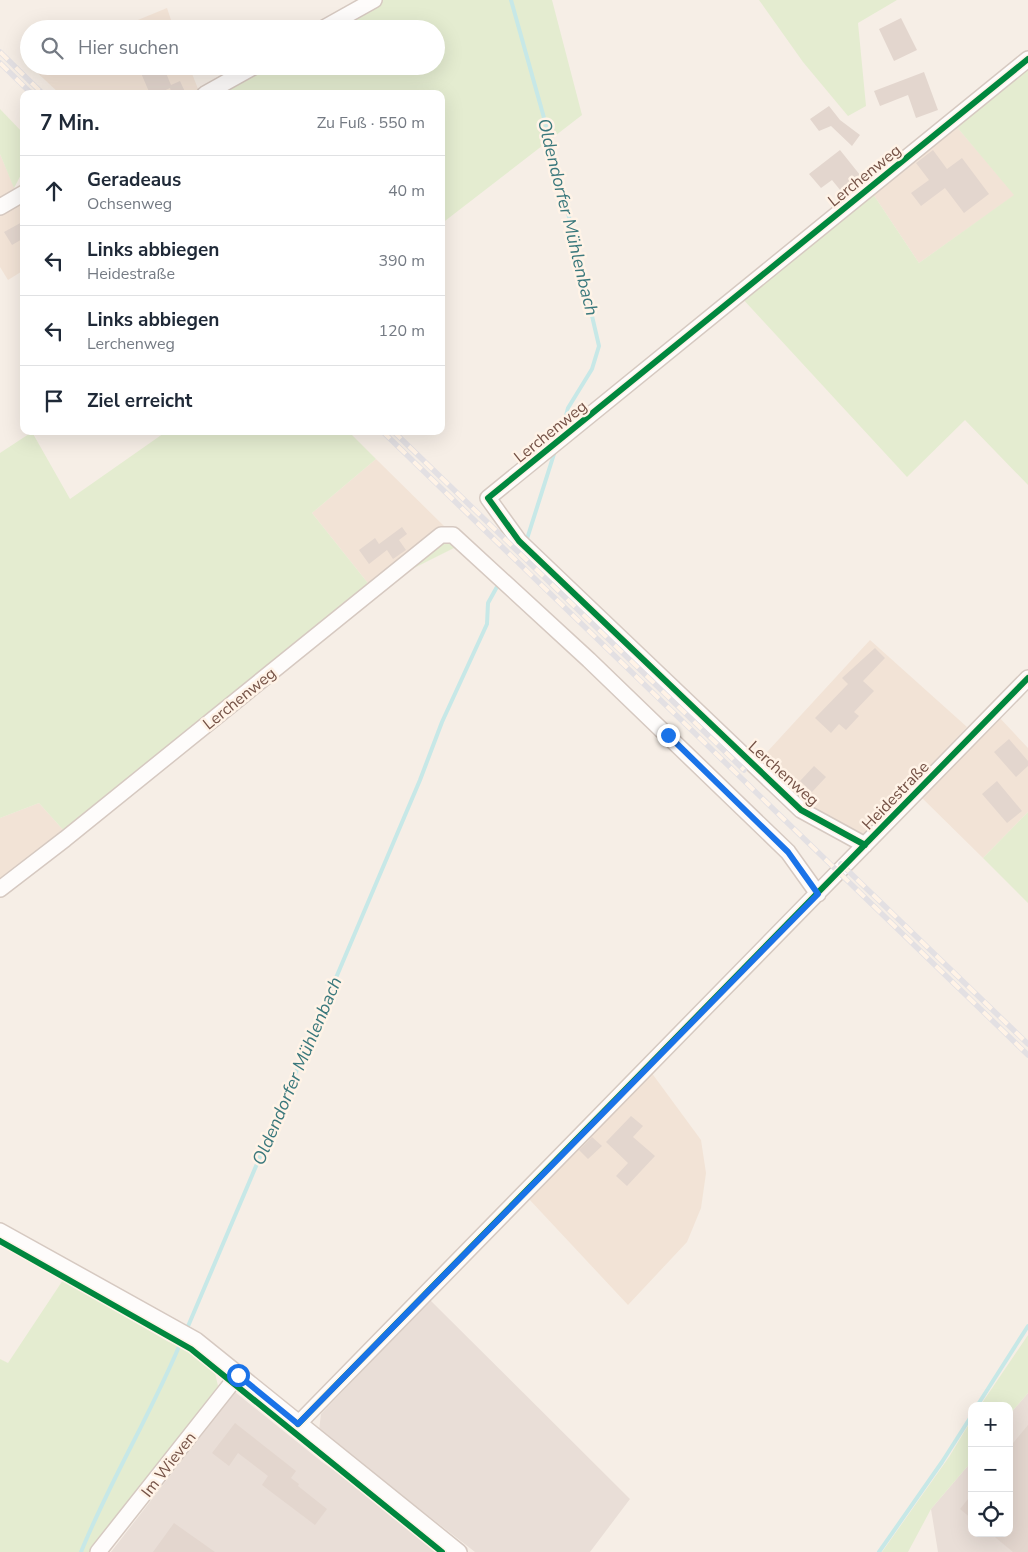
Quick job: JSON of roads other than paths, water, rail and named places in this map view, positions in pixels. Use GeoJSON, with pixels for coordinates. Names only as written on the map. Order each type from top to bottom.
{"type":"FeatureCollection","features":[{"type":"Feature","properties":{"kind":"street"},"geometry":{"type":"LineString","coordinates":[[338,20],[374,0]]}},
{"type":"Feature","properties":{"kind":"street","name":"Lerchenweg"},"geometry":{"type":"LineString","coordinates":[[865,845],[801,810],[519,541],[488,498],[1028,59]]}},
{"type":"Feature","properties":{"kind":"street"},"geometry":{"type":"LineString","coordinates":[[213,90],[239,75]]}},
{"type":"Feature","properties":{"kind":"street"},"geometry":{"type":"LineString","coordinates":[[0,207],[20,195]]}},
{"type":"Feature","properties":{"kind":"street","name":"Lerchenweg"},"geometry":{"type":"LineString","coordinates":[[0,889],[65,839],[441,535],[453,535],[603,673],[788,852],[818,894]]}},
{"type":"Feature","properties":{"kind":"street","name":"Heidestraße"},"geometry":{"type":"LineString","coordinates":[[298,1424],[1028,678]]}},
{"type":"Feature","properties":{"kind":"street"},"geometry":{"type":"LineString","coordinates":[[0,1231],[196,1340],[459,1552]]}},
{"type":"Feature","properties":{"kind":"street","name":"Im Wieven"},"geometry":{"type":"LineString","coordinates":[[98,1552],[238,1375]]}},
{"type":"Feature","properties":{"kind":"waterway","name":"Oldendorfer Mühlenbach"},"geometry":{"type":"LineString","coordinates":[[511,0],[555,157],[599,346],[592,369],[568,408],[562,430]]}},
{"type":"Feature","properties":{"kind":"waterway","name":"Oldendorfer Mühlenbach"},"geometry":{"type":"LineString","coordinates":[[526,542],[554,454]]}},
{"type":"Feature","properties":{"kind":"waterway","name":"Oldendorfer Mühlenbach"},"geometry":{"type":"LineString","coordinates":[[186,1331],[420,780],[442,722],[487,624],[488,603],[498,585]]}},
{"type":"Feature","properties":{"kind":"waterway"},"geometry":{"type":"LineString","coordinates":[[980,1402],[1028,1326]]}},
{"type":"Feature","properties":{"kind":"waterway","name":"Oldendorfer Mühlenbach"},"geometry":{"type":"LineString","coordinates":[[81,1552],[183,1337]]}},
{"type":"Feature","properties":{"kind":"waterway"},"geometry":{"type":"LineString","coordinates":[[879,1552],[968,1421]]}},
{"type":"Feature","properties":{"kind":"railway"},"geometry":{"type":"LineString","coordinates":[[0,52],[20,72]]}},
{"type":"Feature","properties":{"kind":"railway"},"geometry":{"type":"LineString","coordinates":[[0,63],[28,90]]}},
{"type":"Feature","properties":{"kind":"railway"},"geometry":{"type":"LineString","coordinates":[[24,75],[39,90]]}},
{"type":"Feature","properties":{"kind":"railway"},"geometry":{"type":"LineString","coordinates":[[386,435],[1028,1055]]}},
{"type":"Feature","properties":{"kind":"railway"},"geometry":{"type":"LineString","coordinates":[[397,435],[744,770]]}},
{"type":"Feature","properties":{"kind":"railway"},"geometry":{"type":"LineString","coordinates":[[841,864],[1028,1044]]}}]}
